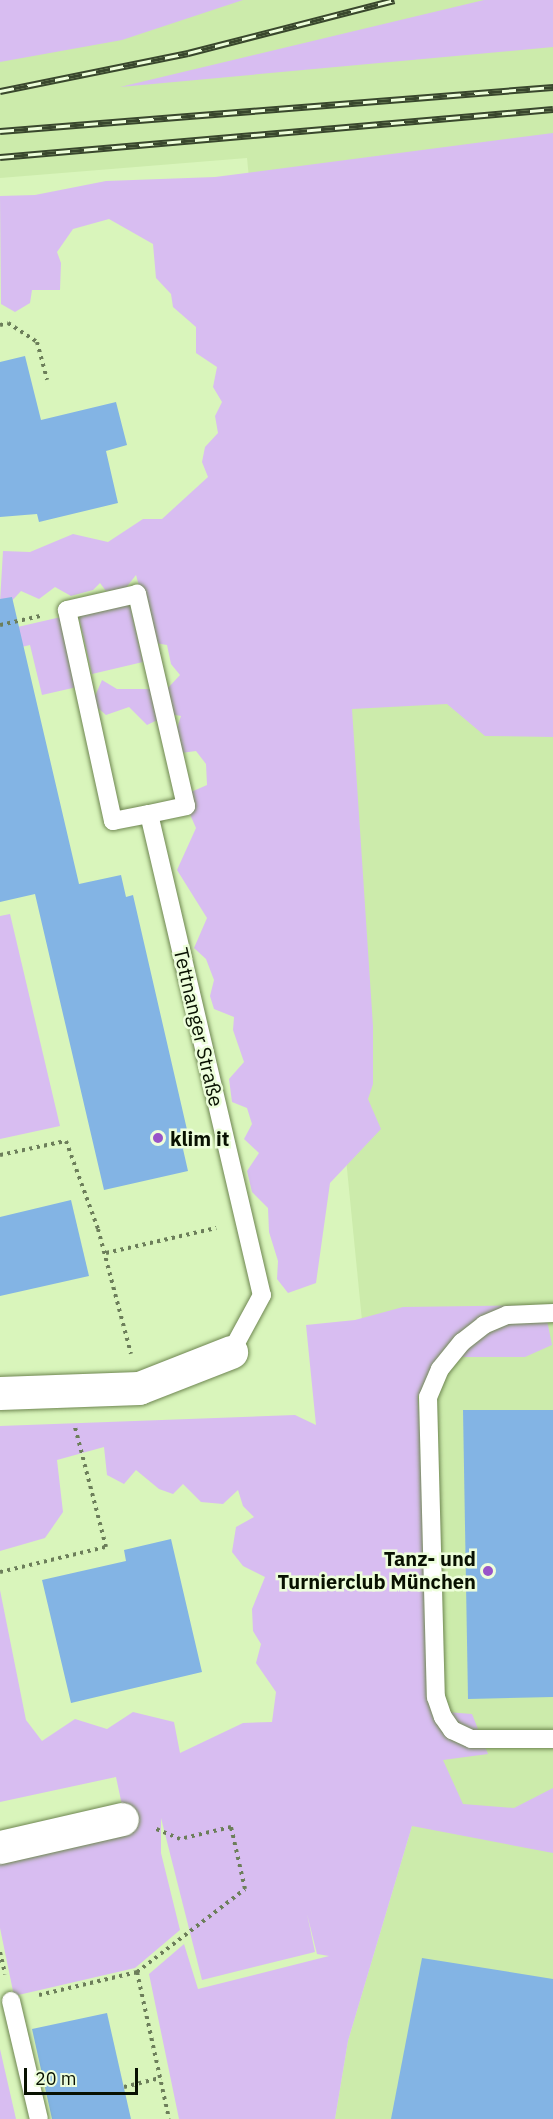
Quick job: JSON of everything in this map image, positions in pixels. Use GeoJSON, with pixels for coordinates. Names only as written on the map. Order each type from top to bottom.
{"type":"FeatureCollection","features":[{"type":"Feature","properties":{"kind":"street","name":"Tettnanger Straße"},"geometry":{"type":"LineString","coordinates":[[0,1393],[139,1388],[231,1352]]}},
{"type":"Feature","properties":{"kind":"street"},"geometry":{"type":"LineString","coordinates":[[0,1847],[122,1819]]}},
{"type":"Feature","properties":{"kind":"lane"},"geometry":{"type":"LineString","coordinates":[[137,594],[186,806],[149,814],[113,821],[67,610],[137,594]]}},
{"type":"Feature","properties":{"kind":"lane","name":"Tettnanger Straße"},"geometry":{"type":"LineString","coordinates":[[149,814],[262,1295],[231,1352]]}},
{"type":"Feature","properties":{"kind":"lane"},"geometry":{"type":"LineString","coordinates":[[553,1313],[507,1315],[484,1325],[462,1342],[440,1369],[428,1397],[436,1686],[443,1717],[452,1730],[471,1739],[553,1738]]}},
{"type":"Feature","properties":{"kind":"lane"},"geometry":{"type":"LineString","coordinates":[[11,2001],[39,2119]]}},
{"type":"Feature","properties":{"kind":"path"},"geometry":{"type":"LineString","coordinates":[[0,325],[8,323],[37,342],[46,380]]}},
{"type":"Feature","properties":{"kind":"path"},"geometry":{"type":"LineString","coordinates":[[0,625],[67,610]]}},
{"type":"Feature","properties":{"kind":"path"},"geometry":{"type":"LineString","coordinates":[[0,1155],[66,1141],[106,1253],[139,1388]]}},
{"type":"Feature","properties":{"kind":"path"},"geometry":{"type":"LineString","coordinates":[[106,1253],[244,1222]]}},
{"type":"Feature","properties":{"kind":"path"},"geometry":{"type":"LineString","coordinates":[[0,1572],[106,1547],[66,1391]]}},
{"type":"Feature","properties":{"kind":"path"},"geometry":{"type":"LineString","coordinates":[[11,2001],[137,1972],[245,1889],[231,1827],[180,1839],[122,1819]]}},
{"type":"Feature","properties":{"kind":"path"},"geometry":{"type":"LineString","coordinates":[[137,1972],[169,2119]]}},
{"type":"Feature","properties":{"kind":"path"},"geometry":{"type":"LineString","coordinates":[[124,2087],[160,2078]]}},
{"type":"Feature","properties":{"kind":"shaded area"},"geometry":{"type":"Polygon","coordinates":[[[0,0],[553,0],[553,2119],[335,2119],[348,2041],[412,1826],[247,158],[0,178],[0,0]]]}},
{"type":"Feature","properties":{"kind":"shaded area"},"geometry":{"type":"Polygon","coordinates":[[[0,0],[243,0],[122,40],[0,62],[0,0]]]}},
{"type":"Feature","properties":{"kind":"shaded area"},"geometry":{"type":"Polygon","coordinates":[[[484,0],[553,0],[553,47],[120,87],[484,0]]]}},
{"type":"Feature","properties":{"kind":"shaded area"},"geometry":{"type":"Polygon","coordinates":[[[553,133],[553,737],[485,736],[447,704],[352,709],[373,1026],[373,1084],[368,1099],[381,1129],[330,1183],[316,1283],[288,1293],[277,1279],[278,1261],[269,1232],[268,1208],[252,1192],[247,1171],[259,1153],[244,1139],[252,1124],[247,1108],[232,1102],[229,1079],[244,1062],[233,1030],[234,1017],[214,1009],[210,996],[214,980],[206,959],[194,948],[207,918],[177,870],[196,828],[189,812],[191,792],[207,785],[206,764],[196,751],[181,753],[175,734],[181,716],[170,714],[147,725],[129,707],[106,715],[92,703],[102,680],[117,689],[167,689],[180,675],[171,664],[167,645],[155,643],[136,575],[125,589],[106,591],[100,583],[93,590],[71,596],[55,587],[39,599],[21,591],[9,604],[0,602],[3,551],[30,552],[73,534],[108,542],[143,519],[162,519],[208,477],[202,462],[205,447],[218,433],[215,416],[222,402],[213,387],[217,367],[196,353],[196,327],[173,307],[171,294],[156,278],[153,244],[109,219],[73,229],[57,252],[61,263],[60,290],[32,290],[30,303],[15,312],[1,304],[0,196],[35,195],[106,181],[215,177],[553,133]]]}},
{"type":"Feature","properties":{"kind":"shaded area"},"geometry":{"type":"Polygon","coordinates":[[[129,601],[143,662],[92,674],[78,613],[129,601]]]}},
{"type":"Feature","properties":{"kind":"shaded area"},"geometry":{"type":"Polygon","coordinates":[[[61,617],[77,687],[42,695],[30,645],[0,652],[0,631],[61,617]]]}},
{"type":"Feature","properties":{"kind":"shaded area"},"geometry":{"type":"Polygon","coordinates":[[[10,914],[60,1126],[0,1139],[0,916],[10,914]]]}},
{"type":"Feature","properties":{"kind":"shaded area"},"geometry":{"type":"Polygon","coordinates":[[[544,1305],[552,1345],[525,1357],[455,1357],[418,1396],[434,1711],[472,1714],[488,1754],[443,1760],[463,1804],[514,1808],[553,1788],[553,1853],[412,1826],[348,2041],[335,2119],[179,2119],[149,1974],[184,1944],[198,1989],[329,1956],[317,1954],[307,1914],[315,1952],[202,1980],[161,1818],[161,1853],[180,1930],[135,1968],[14,1996],[0,1928],[0,1859],[126,1824],[116,1777],[0,1802],[0,1590],[26,1720],[42,1741],[75,1719],[107,1729],[133,1712],[174,1722],[180,1753],[243,1723],[272,1722],[276,1692],[256,1663],[261,1644],[253,1631],[252,1609],[265,1577],[243,1566],[232,1552],[236,1527],[254,1517],[243,1506],[238,1490],[223,1504],[201,1502],[183,1484],[173,1494],[159,1489],[136,1470],[124,1484],[107,1475],[104,1447],[57,1460],[63,1512],[45,1538],[0,1551],[0,1426],[295,1415],[316,1425],[306,1325],[355,1320],[403,1307],[544,1305]]]}},
{"type":"Feature","properties":{"kind":"shaded area"},"geometry":{"type":"Polygon","coordinates":[[[0,2049],[16,2119],[0,2119],[0,2049]]]}},
{"type":"Feature","properties":{"kind":"building"},"geometry":{"type":"Polygon","coordinates":[[[25,356],[41,420],[116,402],[127,445],[106,451],[118,503],[39,522],[37,514],[0,517],[0,362],[25,356]]]}},
{"type":"Feature","properties":{"kind":"building"},"geometry":{"type":"Polygon","coordinates":[[[12,597],[79,884],[121,875],[126,897],[133,895],[191,1147],[183,1149],[188,1171],[104,1190],[35,894],[0,902],[0,599],[12,597]]]}},
{"type":"Feature","properties":{"kind":"building"},"geometry":{"type":"Polygon","coordinates":[[[71,1200],[89,1276],[0,1296],[0,1217],[71,1200]]]}},
{"type":"Feature","properties":{"kind":"building"},"geometry":{"type":"Polygon","coordinates":[[[463,1410],[553,1410],[553,1697],[468,1699],[463,1410]]]}},
{"type":"Feature","properties":{"kind":"building"},"geometry":{"type":"Polygon","coordinates":[[[171,1539],[202,1672],[71,1703],[42,1580],[126,1561],[124,1550],[171,1539]]]}},
{"type":"Feature","properties":{"kind":"building"},"geometry":{"type":"Polygon","coordinates":[[[422,1958],[553,1979],[553,2119],[391,2119],[422,1958]]]}},
{"type":"Feature","properties":{"kind":"building"},"geometry":{"type":"Polygon","coordinates":[[[107,2013],[131,2119],[52,2119],[32,2029],[107,2013]]]}},
{"type":"Feature","properties":{"kind":"railway"},"geometry":{"type":"LineString","coordinates":[[0,91],[188,53],[394,0]]}},
{"type":"Feature","properties":{"kind":"railway"},"geometry":{"type":"LineString","coordinates":[[0,131],[553,87]]}},
{"type":"Feature","properties":{"kind":"railway"},"geometry":{"type":"LineString","coordinates":[[0,157],[553,109]]}},
{"type":"Feature","properties":{"kind":"place","name":"klim it"},"geometry":{"type":"Point","coordinates":[158,1138]}},
{"type":"Feature","properties":{"kind":"place","name":"Tanz- und Turnierclub München"},"geometry":{"type":"Point","coordinates":[488,1571]}}]}
